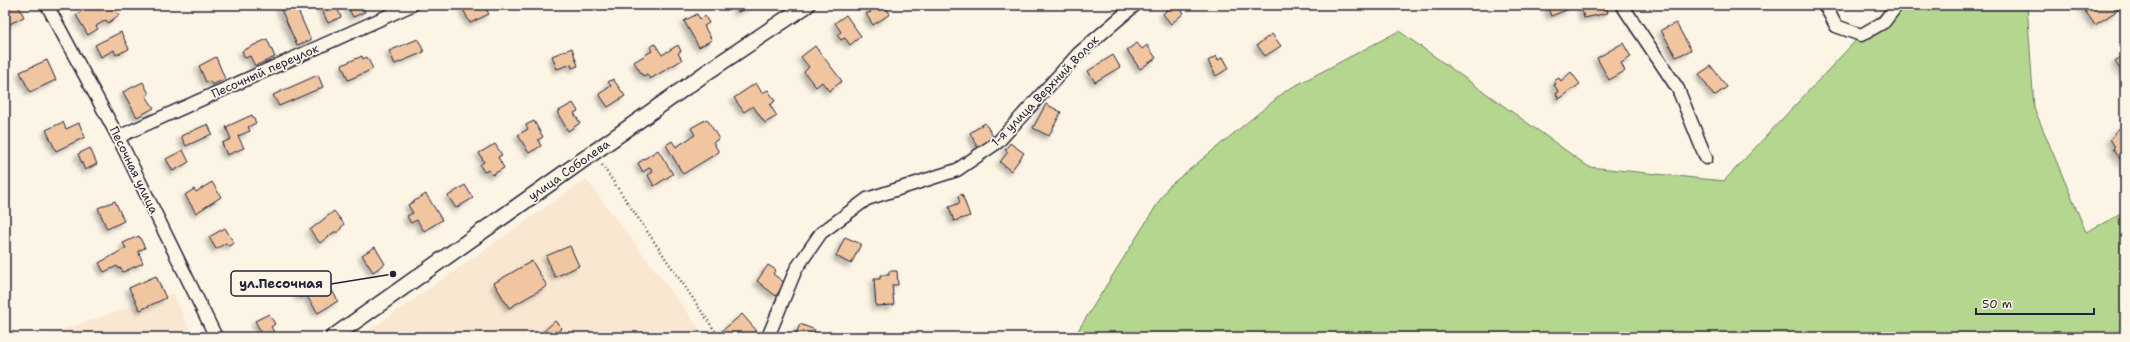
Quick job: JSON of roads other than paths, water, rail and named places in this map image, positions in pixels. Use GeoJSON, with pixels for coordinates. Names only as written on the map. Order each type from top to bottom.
{"type":"FeatureCollection","features":[{"type":"Feature","properties":{"kind":"street","name":"Песочная улица"},"geometry":{"type":"LineString","coordinates":[[47,5],[118,137],[216,337]]}},
{"type":"Feature","properties":{"kind":"street","name":"Песочный переулок"},"geometry":{"type":"LineString","coordinates":[[118,137],[412,5]]}},
{"type":"Feature","properties":{"kind":"street","name":"улица Соболева"},"geometry":{"type":"LineString","coordinates":[[333,337],[593,153],[807,5]]}},
{"type":"Feature","properties":{"kind":"street","name":"1-я улица Верхний Волок"},"geometry":{"type":"LineString","coordinates":[[768,337],[796,269],[821,233],[868,199],[957,170],[998,142],[1079,53],[1134,5]]}},
{"type":"Feature","properties":{"kind":"street"},"geometry":{"type":"LineString","coordinates":[[1622,5],[1678,89],[1706,158]]}},
{"type":"Feature","properties":{"kind":"street"},"geometry":{"type":"LineString","coordinates":[[1825,5],[1836,26],[1861,35],[1884,22],[1897,5]]}},
{"type":"Feature","properties":{"kind":"place","name":"ул.Песочная"},"geometry":{"type":"Point","coordinates":[393,274]}}]}
